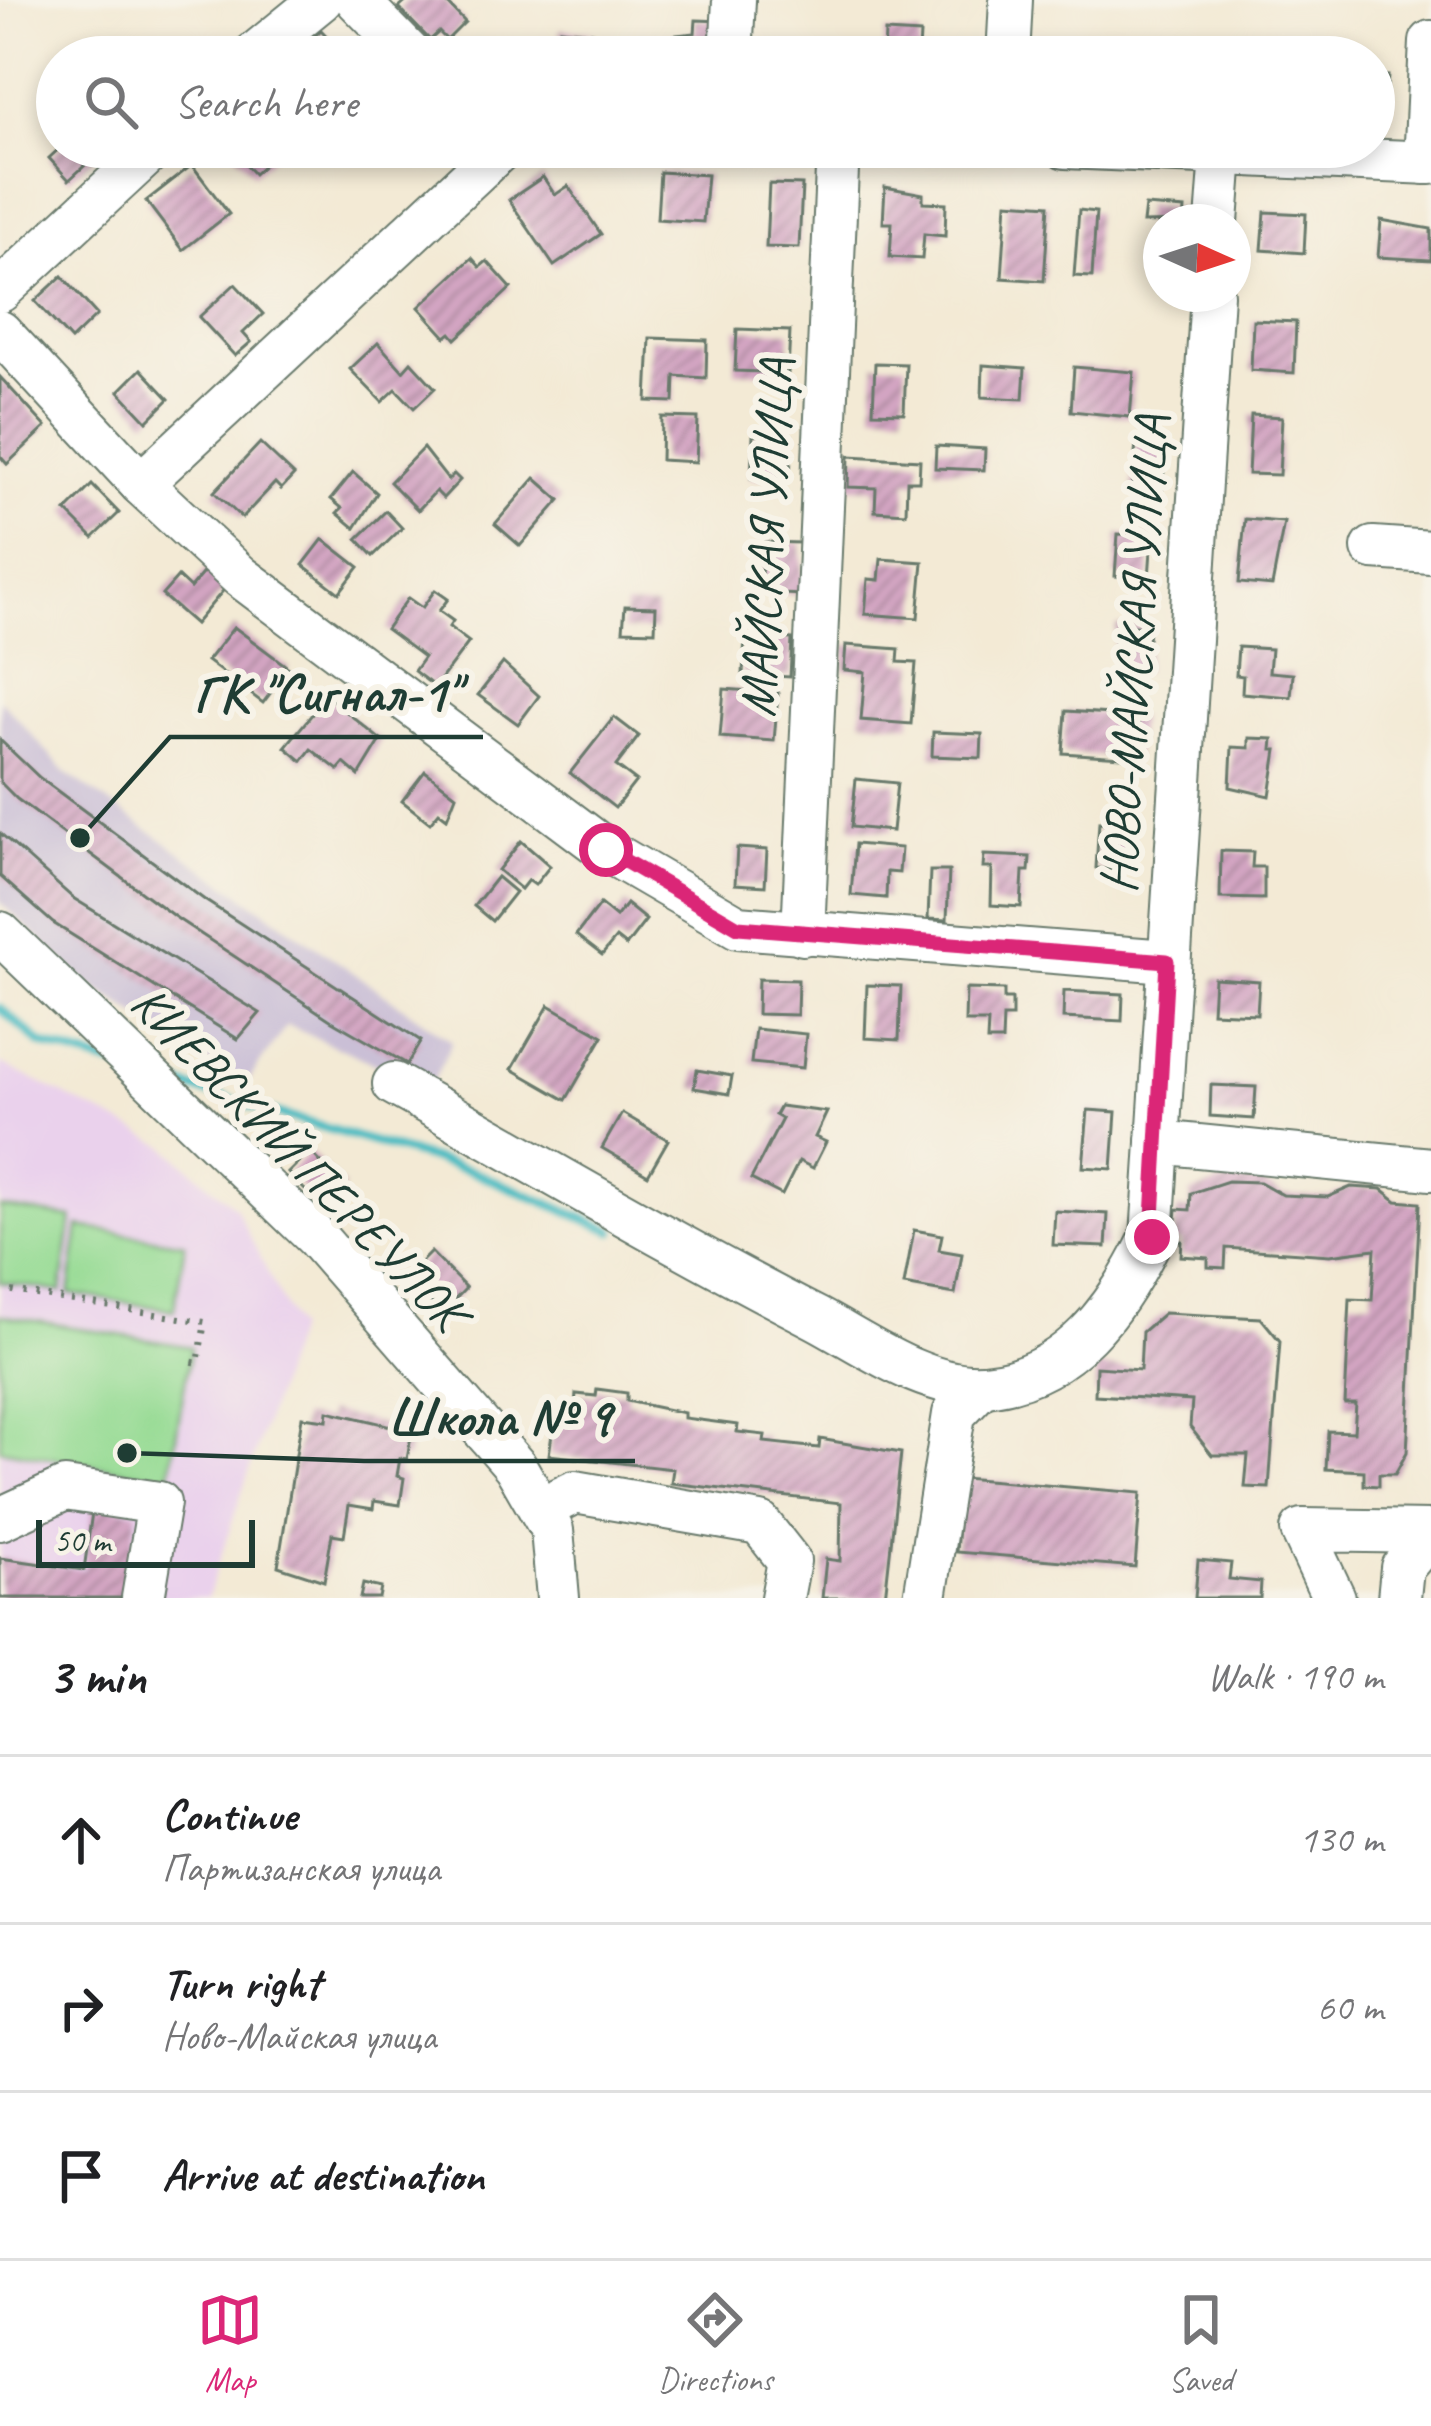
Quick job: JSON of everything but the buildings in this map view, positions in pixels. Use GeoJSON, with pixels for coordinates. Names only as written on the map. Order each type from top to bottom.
{"type":"FeatureCollection","features":[{"type":"Feature","properties":{"kind":"street"},"geometry":{"type":"LineString","coordinates":[[277,36],[321,0]]}},
{"type":"Feature","properties":{"kind":"street"},"geometry":{"type":"LineString","coordinates":[[357,0],[392,36]]}},
{"type":"Feature","properties":{"kind":"street"},"geometry":{"type":"LineString","coordinates":[[732,36],[734,0]]}},
{"type":"Feature","properties":{"kind":"street"},"geometry":{"type":"LineString","coordinates":[[1009,36],[1012,0]]}},
{"type":"Feature","properties":{"kind":"street"},"geometry":{"type":"LineString","coordinates":[[1395,163],[1428,164],[1431,42]]}},
{"type":"Feature","properties":{"kind":"street"},"geometry":{"type":"LineString","coordinates":[[0,291],[132,168]]}},
{"type":"Feature","properties":{"kind":"street"},"geometry":{"type":"LineString","coordinates":[[141,484],[480,168]]}},
{"type":"Feature","properties":{"kind":"street","name":"МАЙСКАЯ УЛИЦА"},"geometry":{"type":"LineString","coordinates":[[802,934],[837,168]]}},
{"type":"Feature","properties":{"kind":"street"},"geometry":{"type":"LineString","coordinates":[[1218,204],[1221,168]]}},
{"type":"Feature","properties":{"kind":"street","name":"НОВО-МАЙСКАЯ УЛИЦА"},"geometry":{"type":"LineString","coordinates":[[982,1385],[1054,1365],[1122,1299],[1152,1237],[1211,312]]}},
{"type":"Feature","properties":{"kind":"street"},"geometry":{"type":"LineString","coordinates":[[0,332],[141,484],[240,576],[606,850],[738,927],[1167,961]]}},
{"type":"Feature","properties":{"kind":"street"},"geometry":{"type":"LineString","coordinates":[[1373,548],[1431,552]]}},
{"type":"Feature","properties":{"kind":"street","name":"КИЕВСКИЙ ПЕРЕУЛОК"},"geometry":{"type":"LineString","coordinates":[[0,933],[316,1237],[515,1466],[552,1531],[558,1598]]}},
{"type":"Feature","properties":{"kind":"street"},"geometry":{"type":"LineString","coordinates":[[394,1084],[698,1258],[927,1376],[982,1385]]}},
{"type":"Feature","properties":{"kind":"street"},"geometry":{"type":"LineString","coordinates":[[1158,1142],[1431,1169]]}},
{"type":"Feature","properties":{"kind":"street"},"geometry":{"type":"LineString","coordinates":[[925,1598],[954,1414],[982,1385]]}},
{"type":"Feature","properties":{"kind":"street"},"geometry":{"type":"LineString","coordinates":[[0,1519],[65,1489],[159,1503],[143,1598]]}},
{"type":"Feature","properties":{"kind":"street"},"geometry":{"type":"LineString","coordinates":[[540,1509],[575,1492],[760,1524],[789,1561],[782,1598]]}},
{"type":"Feature","properties":{"kind":"street"},"geometry":{"type":"LineString","coordinates":[[1334,1598],[1302,1530],[1431,1534]]}},
{"type":"Feature","properties":{"kind":"street"},"geometry":{"type":"LineString","coordinates":[[1400,1598],[1402,1568],[1431,1534]]}},
{"type":"Feature","properties":{"kind":"path"},"geometry":{"type":"LineString","coordinates":[[0,1289],[205,1322],[199,1363],[189,1361]]}},
{"type":"Feature","properties":{"kind":"shaded area"},"geometry":{"type":"Polygon","coordinates":[[[0,699],[66,773],[452,1041],[430,1088],[287,1025],[245,1085],[87,983],[0,902],[0,699]]]}},
{"type":"Feature","properties":{"kind":"shaded area"},"geometry":{"type":"Polygon","coordinates":[[[0,1063],[164,1145],[235,1207],[296,1329],[207,1598],[0,1598],[0,1063]]]}},
{"type":"Feature","properties":{"kind":"green space"},"geometry":{"type":"Polygon","coordinates":[[[0,1207],[72,1218],[61,1292],[0,1282],[0,1207]]]}},
{"type":"Feature","properties":{"kind":"green space"},"geometry":{"type":"Polygon","coordinates":[[[79,1227],[185,1243],[174,1310],[69,1294],[79,1227]]]}},
{"type":"Feature","properties":{"kind":"green space"},"geometry":{"type":"Polygon","coordinates":[[[0,1315],[191,1347],[169,1478],[0,1449],[0,1315]]]}},
{"type":"Feature","properties":{"kind":"waterway"},"geometry":{"type":"LineString","coordinates":[[0,1008],[41,1044],[112,1065]]}},
{"type":"Feature","properties":{"kind":"waterway"},"geometry":{"type":"LineString","coordinates":[[180,1085],[471,1171],[613,1231]]}},
{"type":"Feature","properties":{"kind":"place","name":"ГК \"Сигнал-1\""},"geometry":{"type":"Point","coordinates":[80,838]}},
{"type":"Feature","properties":{"kind":"place","name":"Школа № 9"},"geometry":{"type":"Point","coordinates":[127,1453]}},
{"type":"Feature","properties":{"kind":"route"},"geometry":{"type":"LineString","coordinates":[[606,850],[738,927],[1167,961],[1152,1237]]}}]}
